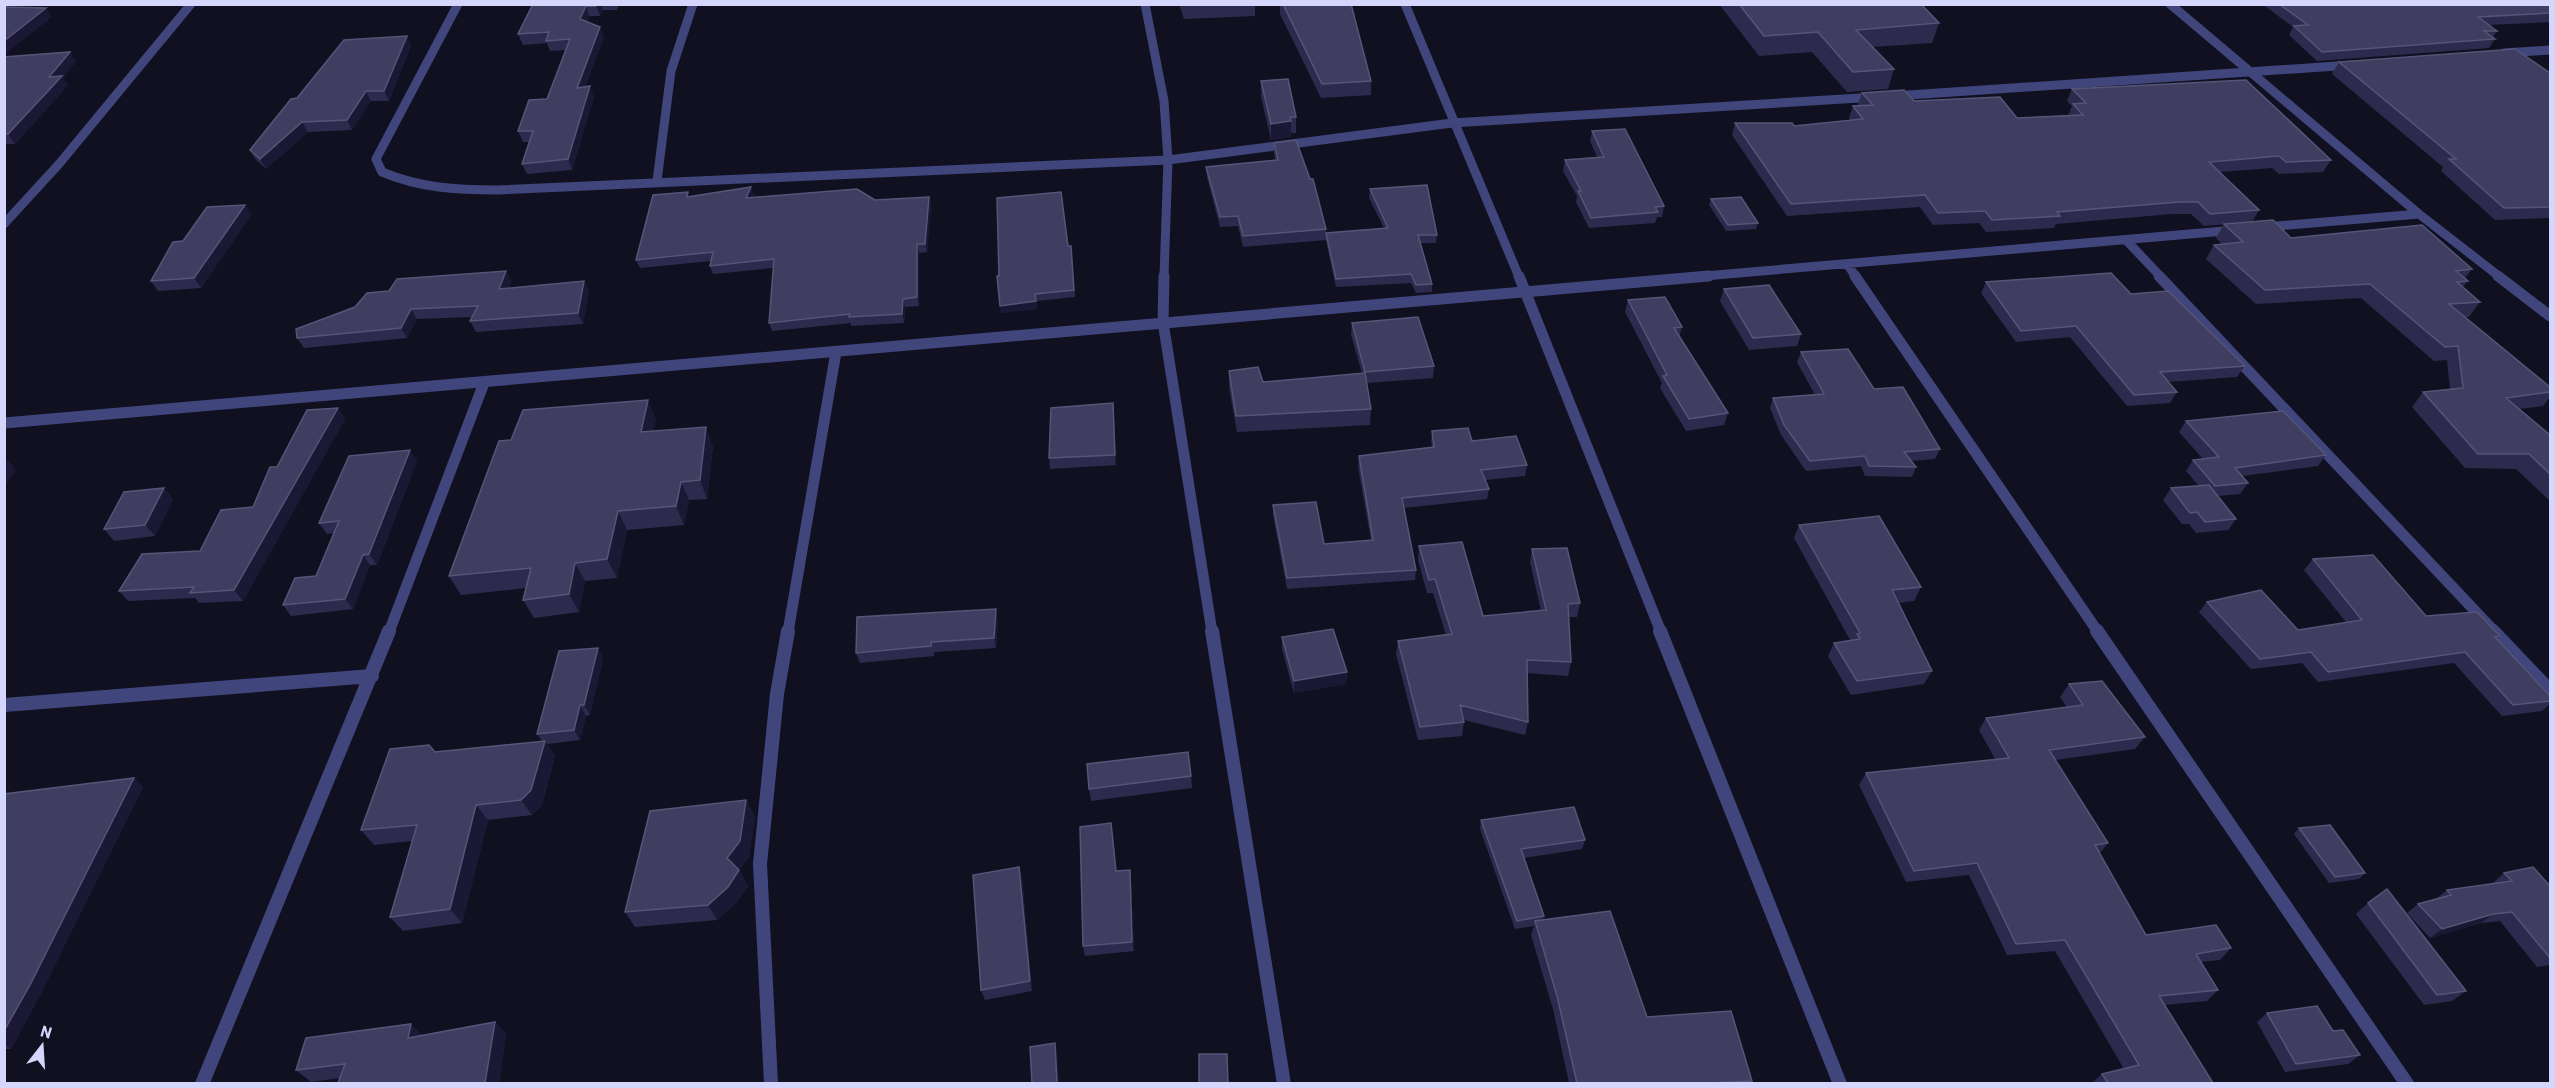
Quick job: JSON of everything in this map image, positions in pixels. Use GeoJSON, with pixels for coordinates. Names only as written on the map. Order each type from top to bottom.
{"type":"FeatureCollection","features":[{"type":"Feature","properties":{"kind":"street"},"geometry":{"type":"LineString","coordinates":[[4,224],[59,164],[191,4]]}},
{"type":"Feature","properties":{"kind":"street"},"geometry":{"type":"LineString","coordinates":[[458,4],[398,113],[376,159],[382,172],[407,184],[450,189],[508,189],[1168,160],[1452,123],[2360,65]]}},
{"type":"Feature","properties":{"kind":"street"},"geometry":{"type":"LineString","coordinates":[[657,181],[671,71],[693,4]]}},
{"type":"Feature","properties":{"kind":"street"},"geometry":{"type":"LineString","coordinates":[[1145,4],[1164,101],[1168,160],[1163,322],[1284,1083]]}},
{"type":"Feature","properties":{"kind":"street"},"geometry":{"type":"LineString","coordinates":[[1405,4],[1452,123],[1526,293],[1840,1083]]}},
{"type":"Feature","properties":{"kind":"street"},"geometry":{"type":"LineString","coordinates":[[2170,4],[2420,214],[2550,316]]}},
{"type":"Feature","properties":{"kind":"street"},"geometry":{"type":"LineString","coordinates":[[2491,54],[2550,50]]}},
{"type":"Feature","properties":{"kind":"street"},"geometry":{"type":"LineString","coordinates":[[2255,228],[2420,214]]}},
{"type":"Feature","properties":{"kind":"street"},"geometry":{"type":"LineString","coordinates":[[4,423],[1163,322],[1526,293],[2244,229]]}},
{"type":"Feature","properties":{"kind":"street"},"geometry":{"type":"LineString","coordinates":[[2126,240],[2550,691]]}},
{"type":"Feature","properties":{"kind":"street"},"geometry":{"type":"LineString","coordinates":[[1846,264],[2407,1083]]}},
{"type":"Feature","properties":{"kind":"street"},"geometry":{"type":"LineString","coordinates":[[771,1083],[760,864],[777,694],[836,352]]}},
{"type":"Feature","properties":{"kind":"street"},"geometry":{"type":"LineString","coordinates":[[202,1083],[372,676],[483,382]]}},
{"type":"Feature","properties":{"kind":"street"},"geometry":{"type":"LineString","coordinates":[[4,705],[372,676]]}},
{"type":"Feature","properties":{"kind":"building"},"geometry":{"type":"Polygon","coordinates":[[[533,4],[597,4],[586,6],[580,19],[600,27],[577,88],[590,86],[568,159],[522,164],[533,131],[518,131],[529,100],[547,99],[570,39],[546,41],[549,32],[518,34],[533,4]]]}},
{"type":"Feature","properties":{"kind":"building"},"geometry":{"type":"Polygon","coordinates":[[[1283,4],[1351,4],[1371,81],[1322,84],[1283,4]]]}},
{"type":"Feature","properties":{"kind":"building"},"geometry":{"type":"Polygon","coordinates":[[[1739,4],[1921,4],[1939,23],[1856,30],[1894,69],[1853,72],[1818,32],[1764,36],[1739,4]]]}},
{"type":"Feature","properties":{"kind":"building"},"geometry":{"type":"Polygon","coordinates":[[[2279,4],[2550,4],[2550,13],[2478,17],[2497,31],[2484,31],[2495,39],[2322,52],[2294,26],[2308,25],[2279,4]]]}},
{"type":"Feature","properties":{"kind":"building"},"geometry":{"type":"Polygon","coordinates":[[[4,7],[46,8],[4,41],[4,7]]]}},
{"type":"Feature","properties":{"kind":"building"},"geometry":{"type":"Polygon","coordinates":[[[407,36],[384,91],[366,91],[347,120],[302,122],[260,159],[250,150],[291,99],[297,98],[344,40],[407,36]]]}},
{"type":"Feature","properties":{"kind":"building"},"geometry":{"type":"Polygon","coordinates":[[[2515,49],[2550,73],[2550,207],[2504,208],[2449,159],[2456,159],[2339,62],[2515,49]]]}},
{"type":"Feature","properties":{"kind":"building"},"geometry":{"type":"Polygon","coordinates":[[[70,52],[49,77],[62,76],[8,134],[4,134],[4,57],[70,52]]]}},
{"type":"Feature","properties":{"kind":"building"},"geometry":{"type":"Polygon","coordinates":[[[1288,79],[1296,117],[1290,117],[1291,121],[1271,124],[1261,81],[1288,79]]]}},
{"type":"Feature","properties":{"kind":"building"},"geometry":{"type":"Polygon","coordinates":[[[2246,80],[2331,160],[2286,162],[2279,156],[2209,162],[2259,210],[2210,214],[2198,202],[2179,202],[2057,212],[2060,216],[1992,220],[1985,211],[1938,213],[1925,195],[1791,204],[1735,123],[1792,123],[1794,126],[1863,119],[1853,106],[1873,105],[1862,93],[1904,90],[1914,101],[2000,97],[2017,118],[2083,115],[2073,104],[2086,103],[2072,89],[2246,80]]]}},
{"type":"Feature","properties":{"kind":"building"},"geometry":{"type":"Polygon","coordinates":[[[1625,129],[1664,206],[1655,207],[1658,212],[1591,218],[1578,191],[1581,191],[1565,160],[1604,157],[1592,131],[1625,129]]]}},
{"type":"Feature","properties":{"kind":"building"},"geometry":{"type":"Polygon","coordinates":[[[1296,140],[1310,179],[1313,179],[1326,229],[1243,236],[1238,216],[1220,217],[1206,167],[1278,160],[1274,143],[1296,140]]]}},
{"type":"Feature","properties":{"kind":"building"},"geometry":{"type":"Polygon","coordinates":[[[1427,185],[1437,235],[1418,235],[1432,284],[1416,285],[1411,274],[1336,279],[1326,233],[1388,228],[1370,189],[1427,185]]]}},
{"type":"Feature","properties":{"kind":"building"},"geometry":{"type":"Polygon","coordinates":[[[751,187],[746,198],[857,189],[875,200],[929,197],[925,244],[917,244],[917,297],[903,299],[902,314],[849,317],[850,314],[769,323],[774,259],[710,266],[713,252],[636,260],[653,195],[688,192],[687,197],[751,187]]]}},
{"type":"Feature","properties":{"kind":"building"},"geometry":{"type":"Polygon","coordinates":[[[1061,192],[1068,246],[1071,246],[1074,290],[1035,294],[1036,301],[1000,306],[997,276],[999,276],[997,198],[1061,192]]]}},
{"type":"Feature","properties":{"kind":"building"},"geometry":{"type":"Polygon","coordinates":[[[1741,197],[1758,223],[1728,225],[1711,199],[1741,197]]]}},
{"type":"Feature","properties":{"kind":"building"},"geometry":{"type":"Polygon","coordinates":[[[245,205],[194,278],[151,281],[173,242],[183,241],[207,207],[245,205]]]}},
{"type":"Feature","properties":{"kind":"building"},"geometry":{"type":"Polygon","coordinates":[[[2273,220],[2291,238],[2422,225],[2472,269],[2456,271],[2468,281],[2457,282],[2480,302],[2449,304],[2550,387],[2550,392],[2506,398],[2550,435],[2550,474],[2529,454],[2478,454],[2423,392],[2463,388],[2458,346],[2445,347],[2370,284],[2265,290],[2214,245],[2243,242],[2224,224],[2273,220]]]}},
{"type":"Feature","properties":{"kind":"building"},"geometry":{"type":"Polygon","coordinates":[[[506,271],[499,289],[584,281],[578,313],[470,321],[478,306],[411,309],[401,328],[297,338],[296,329],[355,307],[367,293],[389,291],[397,279],[506,271]]]}},
{"type":"Feature","properties":{"kind":"building"},"geometry":{"type":"Polygon","coordinates":[[[2111,273],[2131,294],[2168,291],[2245,366],[2160,372],[2177,392],[2134,395],[2076,326],[2021,331],[1986,282],[2111,273]]]}},
{"type":"Feature","properties":{"kind":"building"},"geometry":{"type":"Polygon","coordinates":[[[1769,285],[1801,334],[1753,338],[1724,289],[1769,285]]]}},
{"type":"Feature","properties":{"kind":"building"},"geometry":{"type":"Polygon","coordinates":[[[1665,297],[1682,327],[1674,328],[1728,413],[1689,419],[1663,376],[1667,375],[1628,300],[1665,297]]]}},
{"type":"Feature","properties":{"kind":"building"},"geometry":{"type":"Polygon","coordinates":[[[1418,317],[1434,366],[1365,372],[1352,323],[1418,317]]]}},
{"type":"Feature","properties":{"kind":"building"},"geometry":{"type":"Polygon","coordinates":[[[1848,349],[1874,389],[1903,387],[1940,449],[1904,452],[1916,467],[1869,466],[1865,456],[1810,461],[1784,425],[1773,398],[1824,394],[1801,352],[1848,349]]]}},
{"type":"Feature","properties":{"kind":"building"},"geometry":{"type":"Polygon","coordinates":[[[1258,367],[1263,382],[1365,373],[1371,409],[1236,416],[1229,371],[1258,367]]]}},
{"type":"Feature","properties":{"kind":"building"},"geometry":{"type":"Polygon","coordinates":[[[648,400],[641,432],[706,427],[700,480],[681,482],[676,506],[618,511],[607,559],[575,563],[569,594],[523,600],[531,568],[449,576],[499,441],[511,440],[523,410],[648,400]]]}},
{"type":"Feature","properties":{"kind":"building"},"geometry":{"type":"Polygon","coordinates":[[[1113,403],[1115,455],[1049,458],[1051,408],[1113,403]]]}},
{"type":"Feature","properties":{"kind":"building"},"geometry":{"type":"Polygon","coordinates":[[[338,408],[234,590],[190,593],[194,587],[119,591],[142,554],[200,551],[221,510],[253,507],[270,467],[277,467],[307,410],[338,408]]]}},
{"type":"Feature","properties":{"kind":"building"},"geometry":{"type":"Polygon","coordinates":[[[2283,411],[2326,455],[2235,468],[2248,483],[2215,486],[2193,460],[2219,457],[2186,421],[2283,411]]]}},
{"type":"Feature","properties":{"kind":"building"},"geometry":{"type":"Polygon","coordinates":[[[1468,428],[1472,441],[1516,436],[1527,465],[1481,470],[1489,489],[1402,498],[1416,570],[1287,578],[1273,505],[1316,502],[1324,544],[1373,540],[1359,456],[1434,447],[1432,431],[1468,428]]]}},
{"type":"Feature","properties":{"kind":"building"},"geometry":{"type":"Polygon","coordinates":[[[410,450],[369,554],[363,555],[345,599],[283,605],[295,578],[316,576],[339,521],[319,523],[349,456],[410,450]]]}},
{"type":"Feature","properties":{"kind":"building"},"geometry":{"type":"Polygon","coordinates":[[[2209,485],[2236,519],[2205,522],[2197,512],[2190,513],[2171,488],[2209,485]]]}},
{"type":"Feature","properties":{"kind":"building"},"geometry":{"type":"Polygon","coordinates":[[[164,488],[145,525],[104,529],[124,492],[164,488]]]}},
{"type":"Feature","properties":{"kind":"building"},"geometry":{"type":"Polygon","coordinates":[[[1879,516],[1921,587],[1892,590],[1932,671],[1857,681],[1834,643],[1860,639],[1857,634],[1860,633],[1799,525],[1879,516]]]}},
{"type":"Feature","properties":{"kind":"building"},"geometry":{"type":"Polygon","coordinates":[[[1462,542],[1483,616],[1546,610],[1532,549],[1567,548],[1580,603],[1568,604],[1571,662],[1527,660],[1528,722],[1460,705],[1464,722],[1420,727],[1398,641],[1452,634],[1435,579],[1429,580],[1419,546],[1462,542]]]}},
{"type":"Feature","properties":{"kind":"building"},"geometry":{"type":"Polygon","coordinates":[[[2373,555],[2426,616],[2477,612],[2500,636],[2495,637],[2550,696],[2550,701],[2513,705],[2465,652],[2328,672],[2311,652],[2260,659],[2207,602],[2261,590],[2298,630],[2362,620],[2313,559],[2373,555]]]}},
{"type":"Feature","properties":{"kind":"building"},"geometry":{"type":"Polygon","coordinates":[[[996,609],[994,638],[931,642],[931,646],[856,653],[857,617],[996,609]]]}},
{"type":"Feature","properties":{"kind":"building"},"geometry":{"type":"Polygon","coordinates":[[[1333,629],[1347,672],[1294,681],[1282,637],[1333,629]]]}},
{"type":"Feature","properties":{"kind":"building"},"geometry":{"type":"Polygon","coordinates":[[[598,648],[584,705],[580,705],[574,730],[537,734],[559,651],[598,648]]]}},
{"type":"Feature","properties":{"kind":"building"},"geometry":{"type":"Polygon","coordinates":[[[2102,681],[2145,737],[2049,750],[2108,843],[2095,845],[2146,935],[2216,925],[2231,948],[2196,954],[2218,990],[2159,996],[2213,1083],[2108,1083],[2102,1074],[2139,1065],[2065,940],[2016,944],[1977,863],[1914,871],[1866,773],[2009,758],[1986,718],[2083,705],[2069,684],[2102,681]]]}},
{"type":"Feature","properties":{"kind":"building"},"geometry":{"type":"Polygon","coordinates":[[[545,741],[531,790],[521,800],[476,805],[450,909],[390,917],[417,825],[361,830],[390,749],[429,745],[435,752],[545,741]]]}},
{"type":"Feature","properties":{"kind":"building"},"geometry":{"type":"Polygon","coordinates":[[[1188,752],[1191,776],[1089,789],[1087,764],[1188,752]]]}},
{"type":"Feature","properties":{"kind":"building"},"geometry":{"type":"Polygon","coordinates":[[[134,778],[30,985],[4,1031],[4,794],[134,778]]]}},
{"type":"Feature","properties":{"kind":"building"},"geometry":{"type":"Polygon","coordinates":[[[746,800],[740,841],[727,858],[739,870],[728,887],[708,905],[625,912],[650,811],[746,800]]]}},
{"type":"Feature","properties":{"kind":"building"},"geometry":{"type":"Polygon","coordinates":[[[1574,807],[1585,840],[1521,849],[1544,916],[1517,921],[1481,820],[1574,807]]]}},
{"type":"Feature","properties":{"kind":"building"},"geometry":{"type":"Polygon","coordinates":[[[1111,823],[1116,871],[1130,870],[1132,942],[1083,946],[1080,827],[1111,823]]]}},
{"type":"Feature","properties":{"kind":"building"},"geometry":{"type":"Polygon","coordinates":[[[2330,825],[2365,873],[2335,877],[2299,828],[2330,825]]]}},
{"type":"Feature","properties":{"kind":"building"},"geometry":{"type":"Polygon","coordinates":[[[1019,867],[1030,981],[981,990],[973,875],[1019,867]]]}},
{"type":"Feature","properties":{"kind":"building"},"geometry":{"type":"Polygon","coordinates":[[[2533,867],[2550,886],[2550,958],[2512,912],[2493,914],[2442,929],[2418,904],[2451,895],[2447,890],[2512,881],[2504,873],[2533,867]]]}},
{"type":"Feature","properties":{"kind":"building"},"geometry":{"type":"Polygon","coordinates":[[[2387,889],[2466,991],[2437,995],[2368,903],[2387,889]]]}},
{"type":"Feature","properties":{"kind":"building"},"geometry":{"type":"Polygon","coordinates":[[[1610,911],[1647,1017],[1731,1011],[1752,1081],[1577,1083],[1557,996],[1535,921],[1610,911]]]}},
{"type":"Feature","properties":{"kind":"building"},"geometry":{"type":"Polygon","coordinates":[[[2317,1006],[2333,1031],[2343,1030],[2360,1055],[2296,1064],[2267,1013],[2317,1006]]]}},
{"type":"Feature","properties":{"kind":"building"},"geometry":{"type":"Polygon","coordinates":[[[495,1022],[485,1083],[338,1083],[345,1064],[296,1070],[306,1038],[411,1024],[408,1038],[495,1022]]]}},
{"type":"Feature","properties":{"kind":"building"},"geometry":{"type":"Polygon","coordinates":[[[1055,1043],[1057,1083],[1032,1083],[1030,1047],[1055,1043]]]}},
{"type":"Feature","properties":{"kind":"building"},"geometry":{"type":"Polygon","coordinates":[[[1199,1054],[1227,1054],[1228,1083],[1199,1083],[1199,1054]]]}}]}
